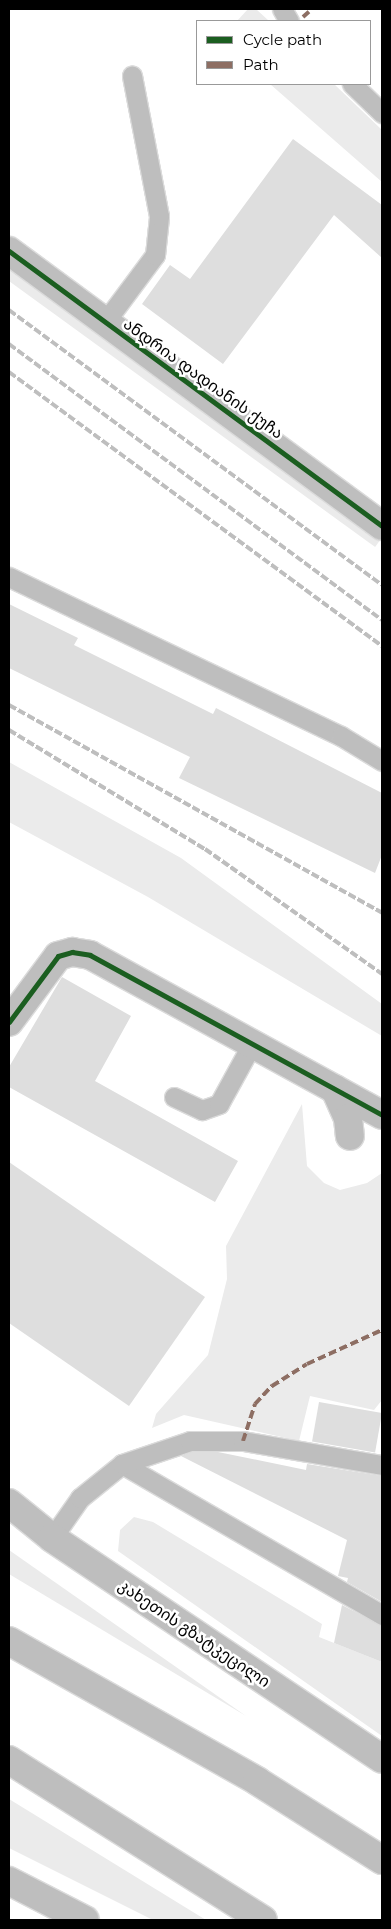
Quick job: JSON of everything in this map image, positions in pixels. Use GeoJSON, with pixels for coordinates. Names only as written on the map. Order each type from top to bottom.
{"type":"FeatureCollection","features":[{"type":"Feature","properties":{"kind":"main road","name":"ანდრია დადიანის ქუჩა"},"geometry":{"type":"LineString","coordinates":[[9,250],[382,526]]}},
{"type":"Feature","properties":{"kind":"main road"},"geometry":{"type":"LineString","coordinates":[[9,1022],[58,956],[72,952],[90,955],[382,1115]]}},
{"type":"Feature","properties":{"kind":"main road"},"geometry":{"type":"LineString","coordinates":[[335,1089],[348,1118],[350,1136]]}},
{"type":"Feature","properties":{"kind":"main road","name":"კახეთის გზატკეცილი"},"geometry":{"type":"LineString","coordinates":[[9,1502],[52,1538],[382,1759]]}},
{"type":"Feature","properties":{"kind":"main road"},"geometry":{"type":"LineString","coordinates":[[9,1641],[256,1781],[382,1860]]}},
{"type":"Feature","properties":{"kind":"main road"},"geometry":{"type":"LineString","coordinates":[[9,1760],[263,1920]]}},
{"type":"Feature","properties":{"kind":"main road"},"geometry":{"type":"LineString","coordinates":[[256,1781],[382,1837]]}},
{"type":"Feature","properties":{"kind":"main road"},"geometry":{"type":"LineString","coordinates":[[9,1881],[85,1920]]}},
{"type":"Feature","properties":{"kind":"lane"},"geometry":{"type":"LineString","coordinates":[[282,9],[288,20]]}},
{"type":"Feature","properties":{"kind":"lane"},"geometry":{"type":"LineString","coordinates":[[105,322],[155,255],[159,216],[132,76]]}},
{"type":"Feature","properties":{"kind":"lane"},"geometry":{"type":"LineString","coordinates":[[353,85],[382,113]]}},
{"type":"Feature","properties":{"kind":"lane"},"geometry":{"type":"LineString","coordinates":[[9,577],[341,736],[382,761]]}},
{"type":"Feature","properties":{"kind":"lane"},"geometry":{"type":"LineString","coordinates":[[174,1097],[202,1110],[219,1104],[252,1044]]}},
{"type":"Feature","properties":{"kind":"lane"},"geometry":{"type":"LineString","coordinates":[[52,1538],[80,1498],[122,1464],[190,1441],[243,1441],[382,1465]]}},
{"type":"Feature","properties":{"kind":"lane"},"geometry":{"type":"LineString","coordinates":[[122,1464],[382,1615]]}},
{"type":"Feature","properties":{"kind":"shaded area"},"geometry":{"type":"Polygon","coordinates":[[[248,9],[256,9],[268,20],[238,20],[248,9]]]}},
{"type":"Feature","properties":{"kind":"shaded area"},"geometry":{"type":"Polygon","coordinates":[[[271,85],[335,85],[382,130],[382,182],[271,85]]]}},
{"type":"Feature","properties":{"kind":"shaded area"},"geometry":{"type":"Polygon","coordinates":[[[9,265],[382,536],[375,547],[9,281],[9,265]]]}},
{"type":"Feature","properties":{"kind":"shaded area"},"geometry":{"type":"Polygon","coordinates":[[[9,762],[181,858],[382,1004],[382,1036],[148,897],[9,822],[9,762]]]}},
{"type":"Feature","properties":{"kind":"shaded area"},"geometry":{"type":"Polygon","coordinates":[[[302,1104],[307,1166],[324,1183],[340,1190],[367,1183],[382,1173],[382,1400],[374,1410],[310,1396],[299,1441],[184,1415],[152,1428],[156,1414],[208,1355],[227,1279],[226,1246],[302,1104]]]}},
{"type":"Feature","properties":{"kind":"shaded area"},"geometry":{"type":"Polygon","coordinates":[[[134,1517],[153,1522],[322,1624],[319,1637],[382,1662],[382,1736],[118,1551],[120,1530],[134,1517]]]}},
{"type":"Feature","properties":{"kind":"shaded area"},"geometry":{"type":"Polygon","coordinates":[[[9,1550],[246,1716],[9,1574],[9,1550]]]}},
{"type":"Feature","properties":{"kind":"shaded area"},"geometry":{"type":"Polygon","coordinates":[[[9,1799],[206,1920],[153,1920],[9,1848],[9,1799]]]}},
{"type":"Feature","properties":{"kind":"building"},"geometry":{"type":"Polygon","coordinates":[[[293,139],[382,205],[382,258],[334,215],[223,364],[142,304],[170,265],[190,279],[293,139]]]}},
{"type":"Feature","properties":{"kind":"building"},"geometry":{"type":"Polygon","coordinates":[[[9,604],[78,638],[74,645],[213,714],[216,708],[382,793],[382,855],[375,873],[179,778],[190,757],[9,668],[9,604]]]}},
{"type":"Feature","properties":{"kind":"building"},"geometry":{"type":"Polygon","coordinates":[[[62,977],[131,1016],[95,1081],[238,1161],[215,1202],[9,1087],[9,1067],[62,977]]]}},
{"type":"Feature","properties":{"kind":"building"},"geometry":{"type":"Polygon","coordinates":[[[9,1162],[205,1297],[129,1406],[9,1323],[9,1162]]]}},
{"type":"Feature","properties":{"kind":"building"},"geometry":{"type":"Polygon","coordinates":[[[319,1402],[382,1413],[375,1453],[312,1441],[319,1402]]]}},
{"type":"Feature","properties":{"kind":"building"},"geometry":{"type":"Polygon","coordinates":[[[192,1452],[218,1452],[306,1470],[307,1464],[382,1476],[382,1602],[347,1582],[348,1578],[338,1576],[347,1540],[181,1456],[192,1452]]]}},
{"type":"Feature","properties":{"kind":"building"},"geometry":{"type":"Polygon","coordinates":[[[342,1605],[382,1626],[382,1662],[334,1643],[342,1605]]]}},
{"type":"Feature","properties":{"kind":"railway"},"geometry":{"type":"LineString","coordinates":[[9,310],[382,585]]}},
{"type":"Feature","properties":{"kind":"railway"},"geometry":{"type":"LineString","coordinates":[[9,344],[382,620]]}},
{"type":"Feature","properties":{"kind":"railway"},"geometry":{"type":"LineString","coordinates":[[9,372],[382,646]]}},
{"type":"Feature","properties":{"kind":"railway"},"geometry":{"type":"LineString","coordinates":[[9,705],[382,913]]}},
{"type":"Feature","properties":{"kind":"railway"},"geometry":{"type":"LineString","coordinates":[[9,730],[205,849],[382,974]]}},
{"type":"Feature","properties":{"kind":"marked path"},"geometry":{"type":"LineString","coordinates":[[303,17],[312,9]]}},
{"type":"Feature","properties":{"kind":"marked path"},"geometry":{"type":"LineString","coordinates":[[243,1441],[255,1404],[272,1386],[307,1364],[382,1330]]}},
{"type":"Feature","properties":{"kind":"cycle path"},"geometry":{"type":"LineString","coordinates":[[9,251],[382,526]]}},
{"type":"Feature","properties":{"kind":"cycle path"},"geometry":{"type":"LineString","coordinates":[[9,1022],[58,956],[72,952],[90,955],[382,1115]]}}]}
